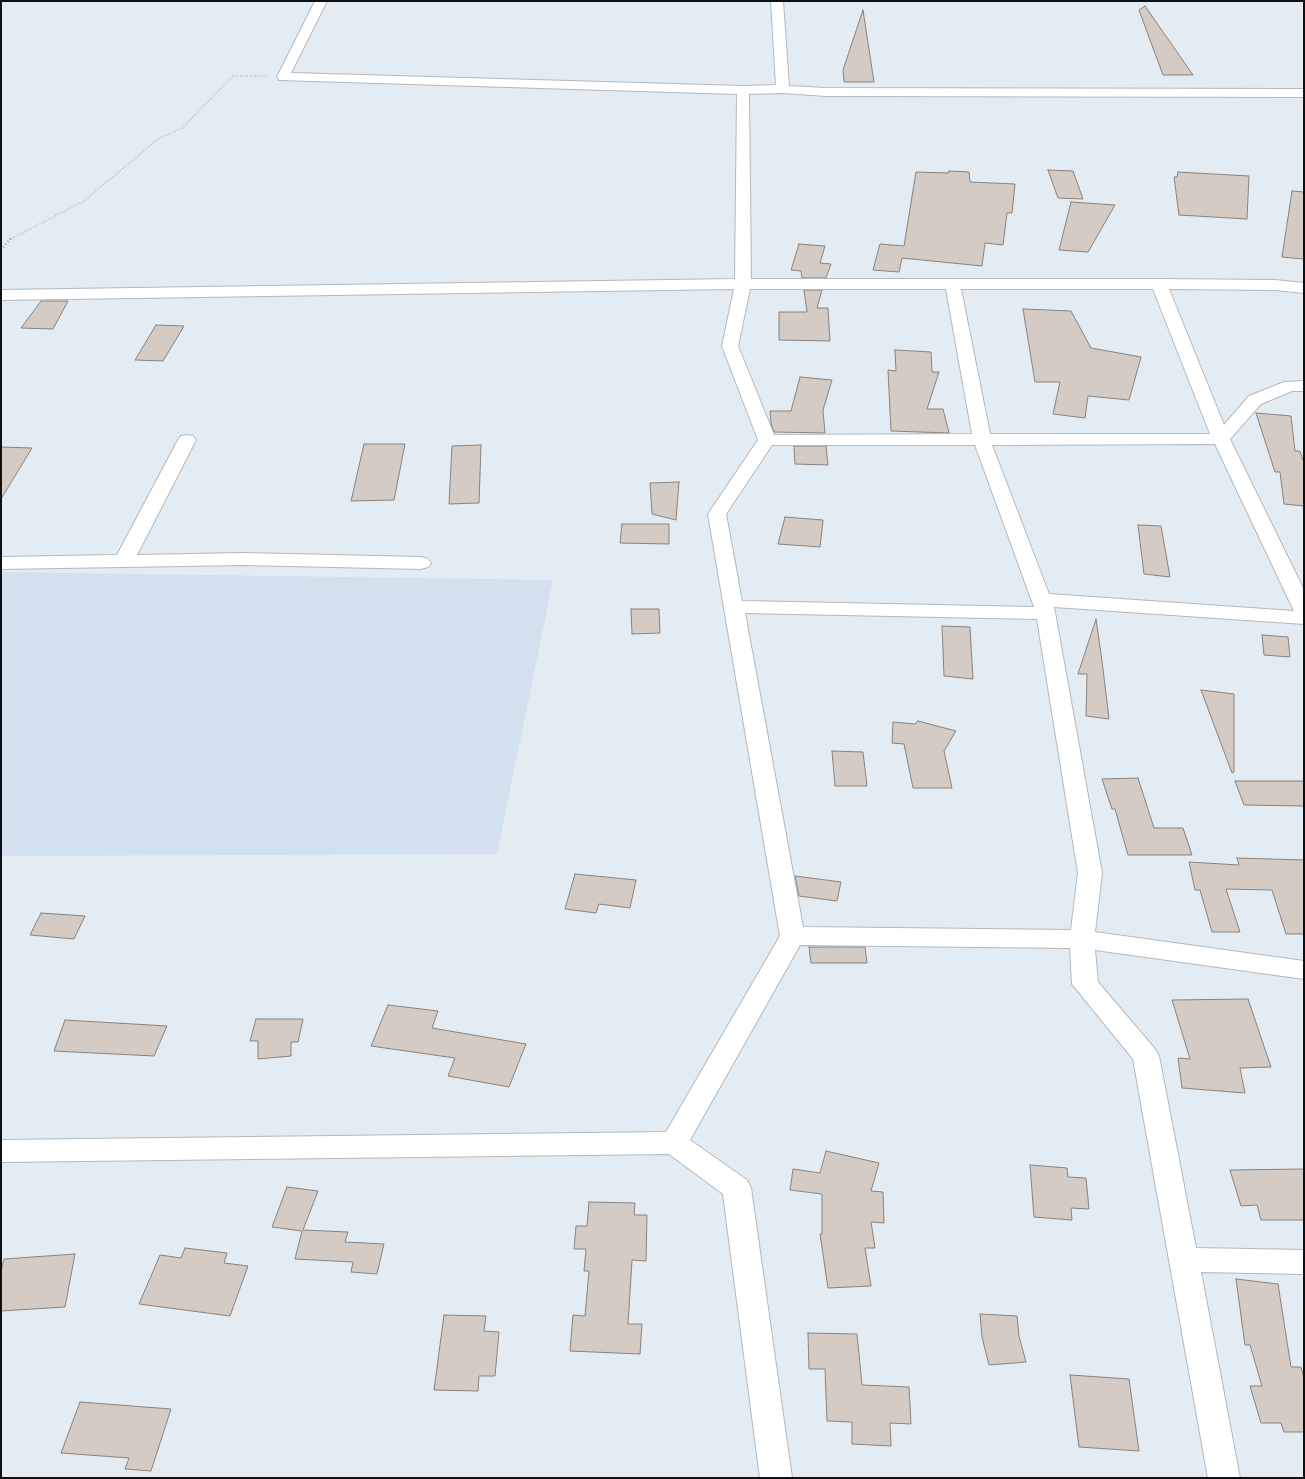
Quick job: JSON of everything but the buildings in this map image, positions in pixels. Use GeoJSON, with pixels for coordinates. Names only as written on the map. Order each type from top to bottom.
{"type":"FeatureCollection","features":[{"type":"Feature","properties":{"kind":"street"},"geometry":{"type":"LineString","coordinates":[[321,1],[283,76],[743,90],[783,88],[826,92],[1304,93]]}},
{"type":"Feature","properties":{"kind":"street"},"geometry":{"type":"LineString","coordinates":[[777,1],[783,88]]}},
{"type":"Feature","properties":{"kind":"street"},"geometry":{"type":"LineString","coordinates":[[743,90],[743,284],[730,346],[767,440]]}},
{"type":"Feature","properties":{"kind":"street"},"geometry":{"type":"LineString","coordinates":[[1,295],[743,284],[1159,284],[1275,285],[1304,288]]}},
{"type":"Feature","properties":{"kind":"street"},"geometry":{"type":"LineString","coordinates":[[1159,284],[1221,439],[1304,611]]}},
{"type":"Feature","properties":{"kind":"street"},"geometry":{"type":"LineString","coordinates":[[953,285],[982,441],[1044,607],[1090,873],[1082,939],[1085,984],[1146,1056],[1224,1478]]}},
{"type":"Feature","properties":{"kind":"street"},"geometry":{"type":"LineString","coordinates":[[767,440],[982,441],[1221,439],[1255,400],[1290,386],[1304,386]]}},
{"type":"Feature","properties":{"kind":"street"},"geometry":{"type":"LineString","coordinates":[[124,561],[187,440]]}},
{"type":"Feature","properties":{"kind":"street"},"geometry":{"type":"LineString","coordinates":[[674,1143],[792,936],[717,514],[767,440]]}},
{"type":"Feature","properties":{"kind":"street"},"geometry":{"type":"LineString","coordinates":[[1,563],[244,559],[421,563]]}},
{"type":"Feature","properties":{"kind":"street"},"geometry":{"type":"LineString","coordinates":[[734,607],[1044,607],[1304,618]]}},
{"type":"Feature","properties":{"kind":"street"},"geometry":{"type":"LineString","coordinates":[[792,936],[1082,939],[1304,970]]}},
{"type":"Feature","properties":{"kind":"street"},"geometry":{"type":"LineString","coordinates":[[1,1151],[674,1143],[737,1188],[776,1478]]}},
{"type":"Feature","properties":{"kind":"street"},"geometry":{"type":"LineString","coordinates":[[1184,1260],[1304,1262]]}},
{"type":"Feature","properties":{"kind":"path"},"geometry":{"type":"LineString","coordinates":[[1,250],[12,236],[84,202],[158,139],[182,128],[233,76],[283,76]]}},
{"type":"Feature","properties":{"kind":"shaded area"},"geometry":{"type":"Polygon","coordinates":[[[1,572],[553,580],[497,854],[1,856],[1,572]]]}}]}
